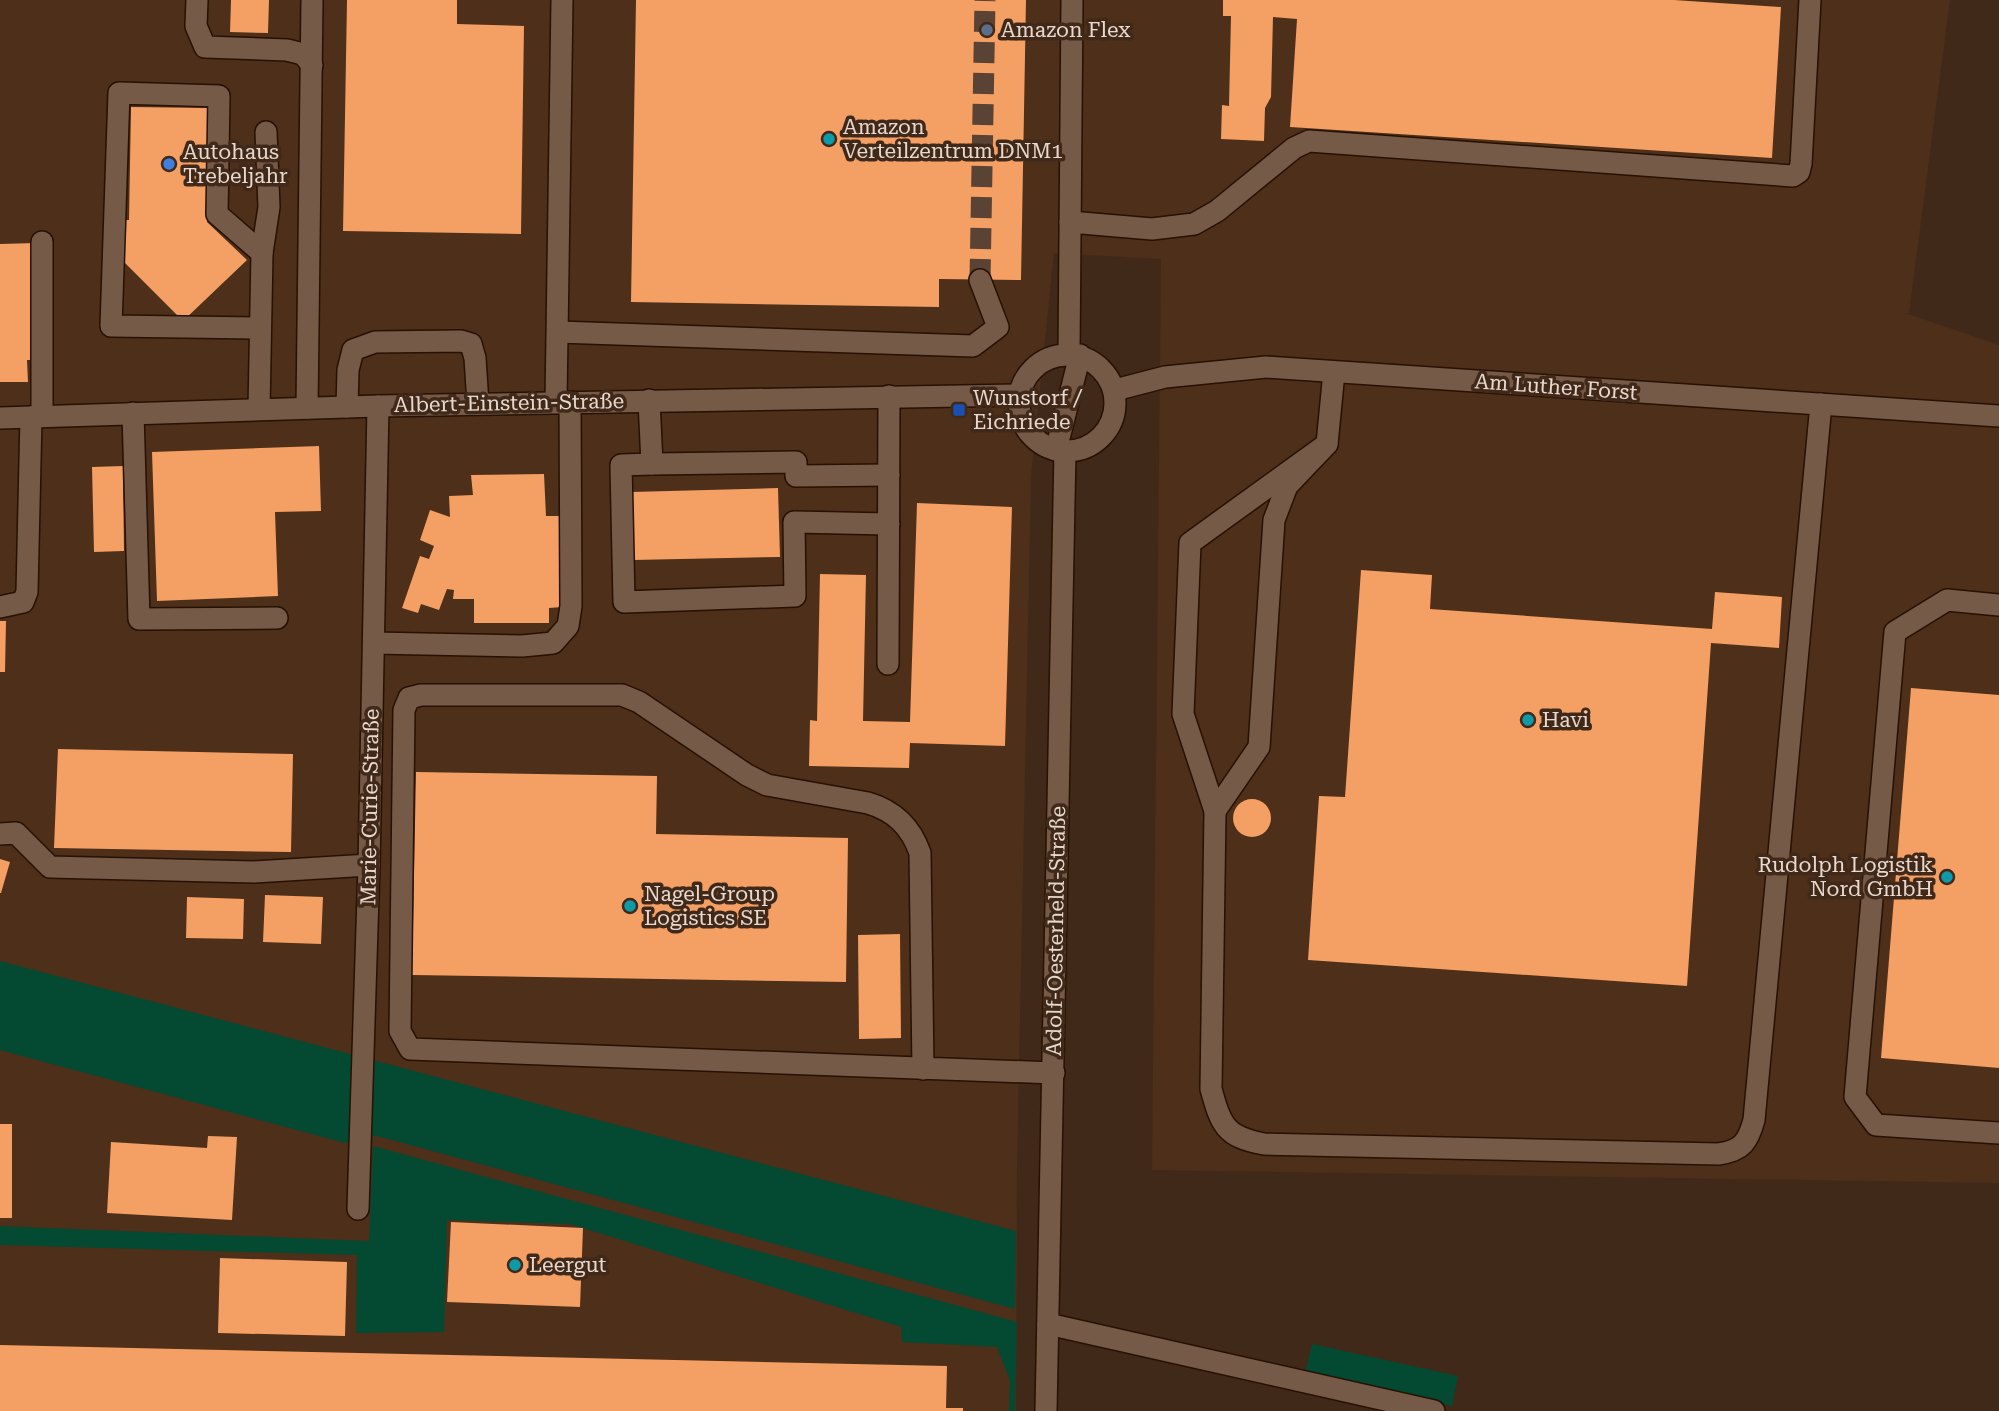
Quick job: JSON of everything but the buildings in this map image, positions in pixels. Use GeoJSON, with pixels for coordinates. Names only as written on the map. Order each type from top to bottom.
{"type":"FeatureCollection","features":[{"type":"Feature","properties":{"kind":"street"},"geometry":{"type":"LineString","coordinates":[[197,0],[196,26],[205,47],[287,50],[303,54],[312,65]]}},
{"type":"Feature","properties":{"kind":"street"},"geometry":{"type":"LineString","coordinates":[[307,408],[312,0]]}},
{"type":"Feature","properties":{"kind":"street"},"geometry":{"type":"LineString","coordinates":[[374,643],[522,646],[553,643],[568,626],[571,606],[558,332],[562,0]]}},
{"type":"Feature","properties":{"kind":"street"},"geometry":{"type":"LineString","coordinates":[[1072,0],[1070,222],[1074,355]]}},
{"type":"Feature","properties":{"kind":"street"},"geometry":{"type":"LineString","coordinates":[[1070,222],[1152,229],[1194,224],[1217,211],[1294,148],[1309,141],[1793,176],[1801,164],[1810,0]]}},
{"type":"Feature","properties":{"kind":"street"},"geometry":{"type":"LineString","coordinates":[[260,328],[111,326],[119,93],[219,96],[216,215],[262,253]]}},
{"type":"Feature","properties":{"kind":"street"},"geometry":{"type":"LineString","coordinates":[[258,409],[262,253],[269,207],[266,132]]}},
{"type":"Feature","properties":{"kind":"street"},"geometry":{"type":"LineString","coordinates":[[0,607],[23,602],[27,592],[37,416],[41,242]]}},
{"type":"Feature","properties":{"kind":"street"},"geometry":{"type":"LineString","coordinates":[[558,332],[973,346],[998,327],[980,279]]}},
{"type":"Feature","properties":{"kind":"street"},"geometry":{"type":"LineString","coordinates":[[347,407],[348,370],[353,350],[359,345],[387,342],[461,341],[471,344],[475,358],[478,404]]}},
{"type":"Feature","properties":{"kind":"street"},"geometry":{"type":"LineString","coordinates":[[1074,355],[1102,368],[1115,390],[1113,420],[1105,433],[1094,444],[1061,451],[1031,436],[1019,410],[1019,395],[1031,371],[1046,359],[1074,355]]}},
{"type":"Feature","properties":{"kind":"street","name":"Adolf-Oesterheld-Straße"},"geometry":{"type":"LineString","coordinates":[[1046,1411],[1054,1073],[1061,451],[1074,355]]}},
{"type":"Feature","properties":{"kind":"street","name":"Am Luther Forst"},"geometry":{"type":"LineString","coordinates":[[1115,390],[1165,377],[1266,367],[1999,416]]}},
{"type":"Feature","properties":{"kind":"street"},"geometry":{"type":"LineString","coordinates":[[1215,811],[1259,747],[1274,520],[1287,486],[1327,444],[1334,372]]}},
{"type":"Feature","properties":{"kind":"street","name":"Albert-Einstein-Straße"},"geometry":{"type":"LineString","coordinates":[[0,418],[379,405],[1019,395]]}},
{"type":"Feature","properties":{"kind":"street"},"geometry":{"type":"LineString","coordinates":[[888,664],[889,396]]}},
{"type":"Feature","properties":{"kind":"street"},"geometry":{"type":"LineString","coordinates":[[649,400],[652,464]]}},
{"type":"Feature","properties":{"kind":"street"},"geometry":{"type":"LineString","coordinates":[[1327,444],[1190,543],[1182,714],[1215,811],[1211,1089],[1223,1125],[1240,1139],[1264,1144],[1718,1154],[1739,1149],[1749,1136],[1754,1120],[1822,404]]}},
{"type":"Feature","properties":{"kind":"street","name":"Marie-Curie-Straße"},"geometry":{"type":"LineString","coordinates":[[358,1209],[379,405]]}},
{"type":"Feature","properties":{"kind":"street"},"geometry":{"type":"LineString","coordinates":[[133,414],[139,619],[276,618]]}},
{"type":"Feature","properties":{"kind":"street"},"geometry":{"type":"LineString","coordinates":[[889,475],[796,475],[796,462],[621,465],[624,602],[794,596],[793,522],[889,524]]}},
{"type":"Feature","properties":{"kind":"street"},"geometry":{"type":"LineString","coordinates":[[1999,605],[1947,600],[1895,632],[1855,1097],[1876,1125],[1999,1133]]}},
{"type":"Feature","properties":{"kind":"street"},"geometry":{"type":"LineString","coordinates":[[923,1069],[920,853],[914,836],[901,819],[883,807],[868,803],[767,785],[747,775],[639,702],[622,695],[421,695],[409,698],[404,710],[400,1031],[410,1049],[923,1069],[1054,1073]]}},
{"type":"Feature","properties":{"kind":"street"},"geometry":{"type":"LineString","coordinates":[[0,834],[16,833],[50,867],[254,872],[369,865]]}},
{"type":"Feature","properties":{"kind":"street"},"geometry":{"type":"LineString","coordinates":[[1048,1324],[1434,1411]]}},
{"type":"Feature","properties":{"kind":"shaded area"},"geometry":{"type":"Polygon","coordinates":[[[0,0],[1950,0],[1909,313],[1905,313],[1999,345],[1999,1183],[1152,1170],[1161,259],[1054,253],[1031,476],[1017,1168],[1016,1411],[0,1411],[0,0]]]}},
{"type":"Feature","properties":{"kind":"green space"},"geometry":{"type":"Polygon","coordinates":[[[0,961],[1016,1231],[1015,1309],[377,1136],[345,1143],[0,1050],[0,961]]]}},
{"type":"Feature","properties":{"kind":"green space"},"geometry":{"type":"Polygon","coordinates":[[[373,1146],[1017,1322],[1015,1411],[1009,1411],[1010,1381],[997,1347],[902,1342],[901,1327],[570,1224],[447,1220],[444,1332],[356,1333],[357,1255],[0,1245],[0,1226],[369,1241],[373,1146]]]}},
{"type":"Feature","properties":{"kind":"green space"},"geometry":{"type":"Polygon","coordinates":[[[1312,1344],[1458,1376],[1452,1406],[1305,1372],[1312,1344]]]}},
{"type":"Feature","properties":{"kind":"tunnel"},"geometry":{"type":"LineString","coordinates":[[980,280],[985,0]]}},
{"type":"Feature","properties":{"kind":"place","name":"Amazon Flex"},"geometry":{"type":"Point","coordinates":[987,30]}},
{"type":"Feature","properties":{"kind":"place","name":"Amazon Verteilzentrum DNM1"},"geometry":{"type":"Point","coordinates":[829,139]}},
{"type":"Feature","properties":{"kind":"place","name":"Autohaus Trebeljahr"},"geometry":{"type":"Point","coordinates":[169,164]}},
{"type":"Feature","properties":{"kind":"place","name":"Wunstorf / Eichriede"},"geometry":{"type":"Point","coordinates":[959,410]}},
{"type":"Feature","properties":{"kind":"place","name":"Havi"},"geometry":{"type":"Point","coordinates":[1528,720]}},
{"type":"Feature","properties":{"kind":"place","name":"Rudolph Logistik Nord GmbH"},"geometry":{"type":"Point","coordinates":[1947,877]}},
{"type":"Feature","properties":{"kind":"place","name":"Nagel-Group Logistics SE"},"geometry":{"type":"Point","coordinates":[630,906]}},
{"type":"Feature","properties":{"kind":"place","name":"Leergut"},"geometry":{"type":"Point","coordinates":[515,1265]}}]}
